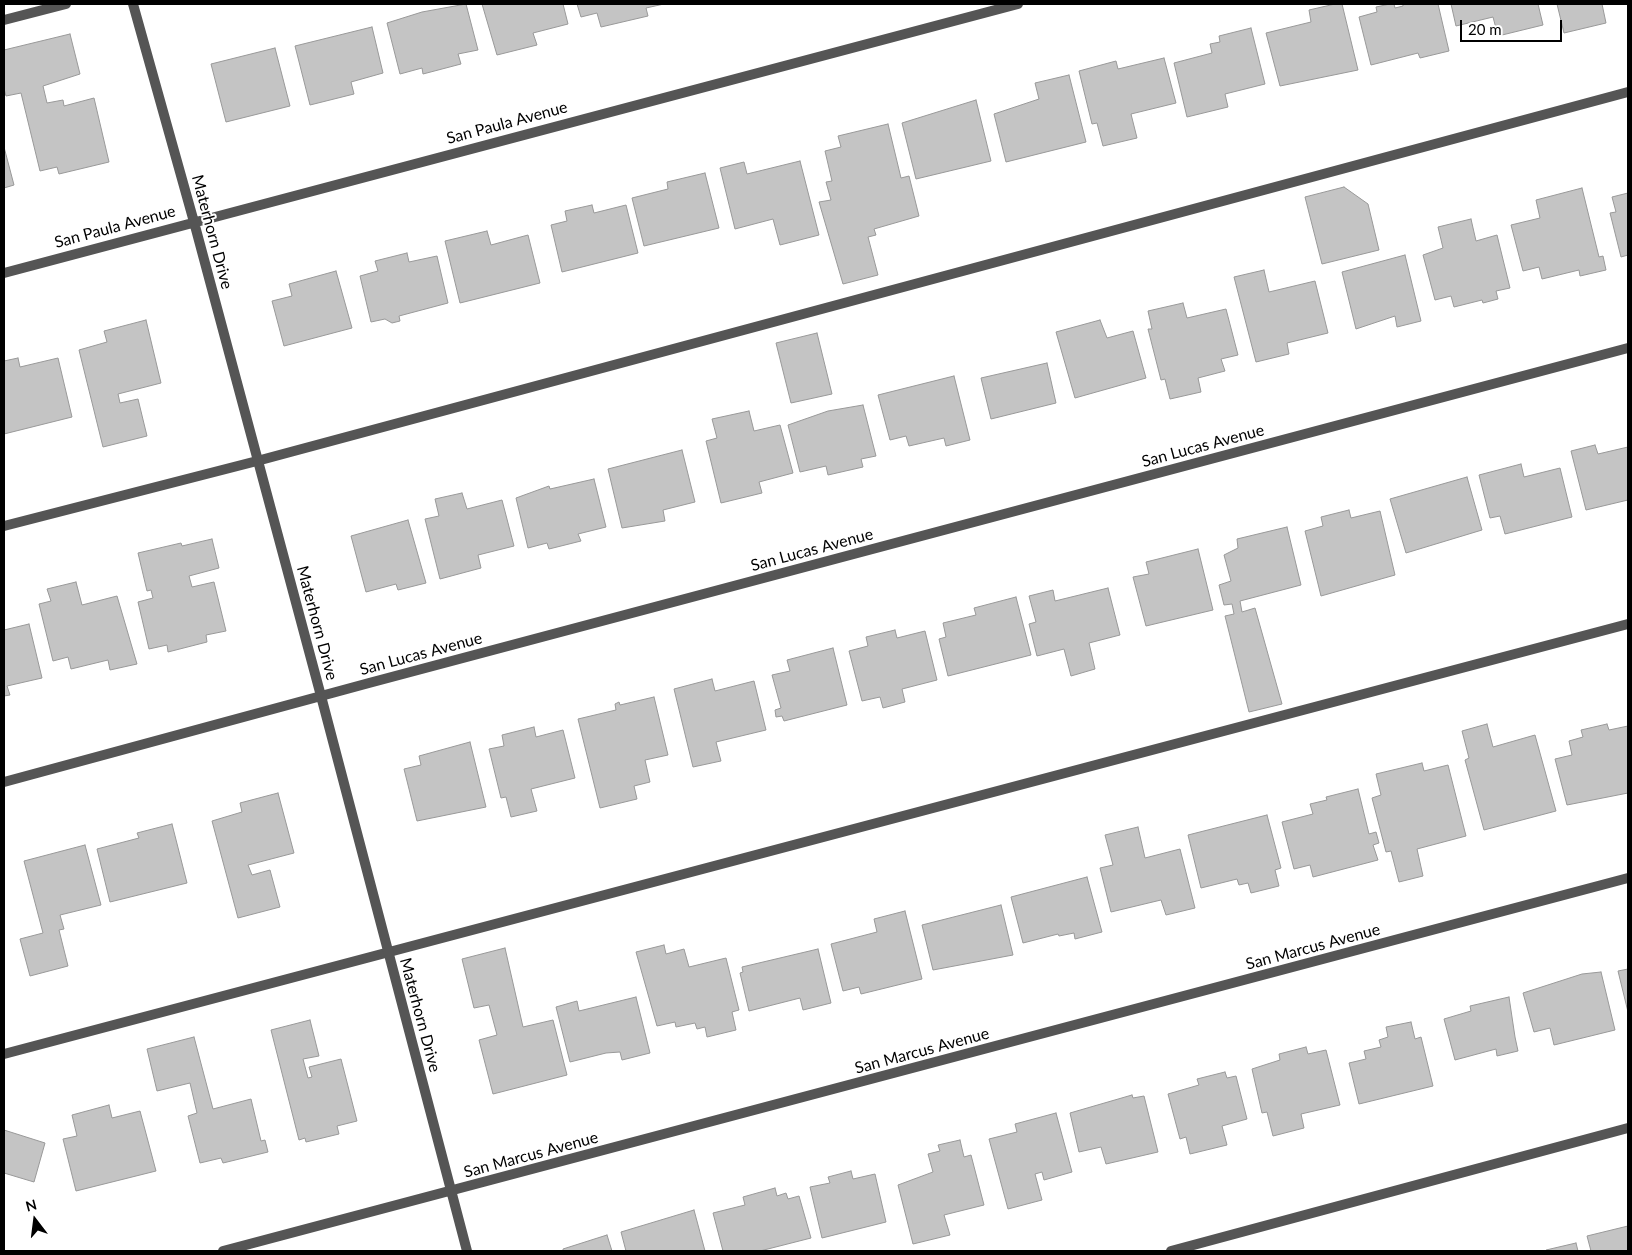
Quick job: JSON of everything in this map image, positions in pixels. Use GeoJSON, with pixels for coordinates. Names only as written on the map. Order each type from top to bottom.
{"type":"FeatureCollection","features":[{"type":"Feature","properties":{"kind":"street"},"geometry":{"type":"LineString","coordinates":[[4,20],[66,4]]}},
{"type":"Feature","properties":{"kind":"street","name":"Materhorn Drive"},"geometry":{"type":"LineString","coordinates":[[133,4],[194,222],[321,696],[466,1251]]}},
{"type":"Feature","properties":{"kind":"street","name":"San Paula Avenue"},"geometry":{"type":"LineString","coordinates":[[4,273],[1018,4]]}},
{"type":"Feature","properties":{"kind":"street"},"geometry":{"type":"LineString","coordinates":[[4,526],[257,461],[1628,92]]}},
{"type":"Feature","properties":{"kind":"street","name":"San Lucas Avenue"},"geometry":{"type":"LineString","coordinates":[[4,782],[1628,348]]}},
{"type":"Feature","properties":{"kind":"street"},"geometry":{"type":"LineString","coordinates":[[4,1054],[1628,624]]}},
{"type":"Feature","properties":{"kind":"street","name":"San Marcus Avenue"},"geometry":{"type":"LineString","coordinates":[[223,1251],[1628,878]]}},
{"type":"Feature","properties":{"kind":"street"},"geometry":{"type":"LineString","coordinates":[[1171,1251],[1628,1128]]}},
{"type":"Feature","properties":{"kind":"building"},"geometry":{"type":"Polygon","coordinates":[[[466,4],[478,50],[458,54],[461,64],[423,74],[422,68],[400,74],[387,23],[422,12],[466,4]]]}},
{"type":"Feature","properties":{"kind":"building"},"geometry":{"type":"Polygon","coordinates":[[[482,4],[563,4],[568,24],[533,33],[537,45],[497,55],[482,4]]]}},
{"type":"Feature","properties":{"kind":"building"},"geometry":{"type":"Polygon","coordinates":[[[577,4],[664,4],[646,8],[648,16],[601,27],[597,13],[581,17],[577,4]]]}},
{"type":"Feature","properties":{"kind":"building"},"geometry":{"type":"Polygon","coordinates":[[[1342,4],[1358,70],[1280,86],[1266,33],[1311,22],[1309,10],[1342,4]]]}},
{"type":"Feature","properties":{"kind":"building"},"geometry":{"type":"Polygon","coordinates":[[[1394,4],[1395,8],[1403,6],[1403,4],[1438,4],[1449,51],[1420,58],[1418,53],[1371,65],[1359,17],[1377,12],[1376,7],[1394,4]]]}},
{"type":"Feature","properties":{"kind":"building"},"geometry":{"type":"Polygon","coordinates":[[[1451,4],[1538,4],[1543,25],[1498,36],[1493,17],[1456,26],[1451,4]]]}},
{"type":"Feature","properties":{"kind":"building"},"geometry":{"type":"Polygon","coordinates":[[[1557,4],[1602,4],[1606,23],[1564,33],[1557,4]]]}},
{"type":"Feature","properties":{"kind":"building"},"geometry":{"type":"Polygon","coordinates":[[[372,27],[383,73],[351,82],[354,94],[310,105],[295,46],[372,27]]]}},
{"type":"Feature","properties":{"kind":"building"},"geometry":{"type":"Polygon","coordinates":[[[1251,28],[1265,84],[1225,94],[1228,107],[1187,117],[1174,63],[1212,53],[1210,44],[1220,42],[1219,36],[1251,28]]]}},
{"type":"Feature","properties":{"kind":"building"},"geometry":{"type":"Polygon","coordinates":[[[70,34],[80,74],[43,86],[47,103],[63,100],[64,106],[94,98],[109,162],[59,174],[57,167],[40,171],[21,93],[6,96],[4,89],[4,50],[70,34]]]}},
{"type":"Feature","properties":{"kind":"building"},"geometry":{"type":"Polygon","coordinates":[[[275,48],[290,106],[226,122],[211,64],[275,48]]]}},
{"type":"Feature","properties":{"kind":"building"},"geometry":{"type":"Polygon","coordinates":[[[1164,58],[1176,103],[1131,114],[1137,138],[1103,146],[1097,123],[1092,124],[1079,71],[1116,61],[1118,69],[1164,58]]]}},
{"type":"Feature","properties":{"kind":"building"},"geometry":{"type":"Polygon","coordinates":[[[1069,75],[1086,142],[1006,162],[994,114],[1039,99],[1035,83],[1069,75]]]}},
{"type":"Feature","properties":{"kind":"building"},"geometry":{"type":"Polygon","coordinates":[[[976,100],[991,161],[916,179],[902,123],[976,100]]]}},
{"type":"Feature","properties":{"kind":"building"},"geometry":{"type":"Polygon","coordinates":[[[888,124],[901,178],[909,176],[919,216],[874,229],[876,235],[868,237],[878,275],[843,284],[819,202],[831,200],[826,182],[832,181],[825,151],[841,147],[838,136],[888,124]]]}},
{"type":"Feature","properties":{"kind":"building"},"geometry":{"type":"Polygon","coordinates":[[[4,147],[14,185],[4,188],[4,147]]]}},
{"type":"Feature","properties":{"kind":"building"},"geometry":{"type":"Polygon","coordinates":[[[800,161],[819,235],[780,245],[773,219],[735,229],[720,168],[744,162],[747,174],[800,161]]]}},
{"type":"Feature","properties":{"kind":"building"},"geometry":{"type":"Polygon","coordinates":[[[705,173],[719,228],[644,246],[632,198],[668,189],[667,182],[705,173]]]}},
{"type":"Feature","properties":{"kind":"building"},"geometry":{"type":"Polygon","coordinates":[[[1344,187],[1368,204],[1379,250],[1322,264],[1305,197],[1344,187]]]}},
{"type":"Feature","properties":{"kind":"building"},"geometry":{"type":"Polygon","coordinates":[[[1582,188],[1599,257],[1603,256],[1606,270],[1580,276],[1579,270],[1542,279],[1539,267],[1523,271],[1511,225],[1540,218],[1536,200],[1582,188]]]}},
{"type":"Feature","properties":{"kind":"building"},"geometry":{"type":"Polygon","coordinates":[[[1628,193],[1628,255],[1621,257],[1610,213],[1616,212],[1612,197],[1628,193]]]}},
{"type":"Feature","properties":{"kind":"building"},"geometry":{"type":"Polygon","coordinates":[[[592,205],[594,213],[626,205],[638,253],[562,272],[551,225],[567,221],[565,211],[592,205]]]}},
{"type":"Feature","properties":{"kind":"building"},"geometry":{"type":"Polygon","coordinates":[[[1471,219],[1476,241],[1497,235],[1510,288],[1496,291],[1498,299],[1483,303],[1482,300],[1454,307],[1451,296],[1435,300],[1423,255],[1443,248],[1438,227],[1471,219]]]}},
{"type":"Feature","properties":{"kind":"building"},"geometry":{"type":"Polygon","coordinates":[[[487,231],[491,245],[528,235],[540,283],[460,303],[445,241],[487,231]]]}},
{"type":"Feature","properties":{"kind":"building"},"geometry":{"type":"Polygon","coordinates":[[[407,253],[409,262],[437,256],[448,303],[399,316],[400,321],[392,323],[385,319],[371,322],[360,276],[378,271],[375,261],[407,253]]]}},
{"type":"Feature","properties":{"kind":"building"},"geometry":{"type":"Polygon","coordinates":[[[1405,255],[1421,321],[1397,327],[1395,316],[1356,329],[1342,272],[1405,255]]]}},
{"type":"Feature","properties":{"kind":"building"},"geometry":{"type":"Polygon","coordinates":[[[1264,270],[1269,292],[1315,281],[1328,333],[1287,343],[1289,354],[1256,362],[1234,277],[1264,270]]]}},
{"type":"Feature","properties":{"kind":"building"},"geometry":{"type":"Polygon","coordinates":[[[336,271],[352,328],[284,346],[272,301],[292,296],[289,284],[336,271]]]}},
{"type":"Feature","properties":{"kind":"building"},"geometry":{"type":"Polygon","coordinates":[[[1183,303],[1187,318],[1226,309],[1238,355],[1221,359],[1225,371],[1198,378],[1201,392],[1170,399],[1165,379],[1161,380],[1148,329],[1152,329],[1148,311],[1183,303]]]}},
{"type":"Feature","properties":{"kind":"building"},"geometry":{"type":"Polygon","coordinates":[[[146,320],[161,383],[118,394],[120,403],[138,399],[147,436],[103,447],[79,350],[107,342],[104,331],[146,320]]]}},
{"type":"Feature","properties":{"kind":"building"},"geometry":{"type":"Polygon","coordinates":[[[1100,320],[1107,338],[1133,331],[1146,378],[1075,398],[1056,332],[1100,320]]]}},
{"type":"Feature","properties":{"kind":"building"},"geometry":{"type":"Polygon","coordinates":[[[817,333],[832,394],[791,403],[776,343],[817,333]]]}},
{"type":"Feature","properties":{"kind":"building"},"geometry":{"type":"Polygon","coordinates":[[[18,358],[20,367],[58,358],[72,417],[4,434],[4,361],[18,358]]]}},
{"type":"Feature","properties":{"kind":"building"},"geometry":{"type":"Polygon","coordinates":[[[1047,363],[1056,403],[991,419],[981,378],[1047,363]]]}},
{"type":"Feature","properties":{"kind":"building"},"geometry":{"type":"Polygon","coordinates":[[[954,376],[970,440],[946,446],[944,438],[909,446],[906,436],[890,440],[878,395],[954,376]]]}},
{"type":"Feature","properties":{"kind":"building"},"geometry":{"type":"Polygon","coordinates":[[[863,405],[876,456],[861,459],[863,467],[828,475],[826,466],[800,472],[788,425],[828,411],[863,405]]]}},
{"type":"Feature","properties":{"kind":"building"},"geometry":{"type":"Polygon","coordinates":[[[749,411],[754,431],[780,425],[793,473],[759,482],[762,493],[721,503],[706,441],[717,438],[712,419],[749,411]]]}},
{"type":"Feature","properties":{"kind":"building"},"geometry":{"type":"Polygon","coordinates":[[[1595,445],[1598,454],[1628,447],[1628,500],[1586,510],[1571,451],[1595,445]]]}},
{"type":"Feature","properties":{"kind":"building"},"geometry":{"type":"Polygon","coordinates":[[[682,450],[695,502],[663,510],[665,521],[622,528],[608,469],[682,450]]]}},
{"type":"Feature","properties":{"kind":"building"},"geometry":{"type":"Polygon","coordinates":[[[1521,464],[1524,477],[1560,468],[1572,517],[1505,534],[1500,516],[1490,518],[1479,475],[1521,464]]]}},
{"type":"Feature","properties":{"kind":"building"},"geometry":{"type":"Polygon","coordinates":[[[1467,477],[1482,530],[1406,553],[1390,499],[1467,477]]]}},
{"type":"Feature","properties":{"kind":"building"},"geometry":{"type":"Polygon","coordinates":[[[594,479],[606,527],[578,534],[581,541],[549,549],[547,543],[528,548],[516,498],[549,486],[550,489],[594,479]]]}},
{"type":"Feature","properties":{"kind":"building"},"geometry":{"type":"Polygon","coordinates":[[[462,493],[467,509],[502,500],[514,546],[478,555],[481,568],[440,579],[425,519],[439,516],[435,499],[462,493]]]}},
{"type":"Feature","properties":{"kind":"building"},"geometry":{"type":"Polygon","coordinates":[[[1349,510],[1351,518],[1380,511],[1395,575],[1321,596],[1305,531],[1323,526],[1321,517],[1349,510]]]}},
{"type":"Feature","properties":{"kind":"building"},"geometry":{"type":"Polygon","coordinates":[[[408,520],[426,583],[398,590],[396,584],[366,592],[351,536],[408,520]]]}},
{"type":"Feature","properties":{"kind":"building"},"geometry":{"type":"Polygon","coordinates":[[[1287,527],[1301,585],[1240,601],[1242,612],[1255,608],[1282,704],[1249,712],[1225,616],[1234,614],[1232,604],[1224,605],[1219,585],[1231,581],[1224,555],[1238,548],[1237,539],[1287,527]]]}},
{"type":"Feature","properties":{"kind":"building"},"geometry":{"type":"Polygon","coordinates":[[[212,539],[219,568],[189,576],[192,587],[214,582],[226,631],[206,635],[207,642],[168,652],[167,645],[149,649],[138,602],[153,598],[151,590],[147,591],[138,553],[181,543],[182,546],[212,539]]]}},
{"type":"Feature","properties":{"kind":"building"},"geometry":{"type":"Polygon","coordinates":[[[1198,549],[1213,610],[1146,626],[1133,577],[1149,574],[1146,562],[1198,549]]]}},
{"type":"Feature","properties":{"kind":"building"},"geometry":{"type":"Polygon","coordinates":[[[76,582],[82,605],[117,596],[137,664],[110,670],[108,660],[71,669],[68,657],[53,661],[39,604],[51,601],[47,589],[76,582]]]}},
{"type":"Feature","properties":{"kind":"building"},"geometry":{"type":"Polygon","coordinates":[[[1108,588],[1120,635],[1089,643],[1095,669],[1071,676],[1064,649],[1037,656],[1029,624],[1036,622],[1029,596],[1053,590],[1055,601],[1108,588]]]}},
{"type":"Feature","properties":{"kind":"building"},"geometry":{"type":"Polygon","coordinates":[[[1016,597],[1031,655],[948,676],[939,639],[946,637],[943,623],[976,615],[974,608],[1016,597]]]}},
{"type":"Feature","properties":{"kind":"building"},"geometry":{"type":"Polygon","coordinates":[[[29,624],[42,678],[7,686],[10,695],[4,696],[4,630],[29,624]]]}},
{"type":"Feature","properties":{"kind":"building"},"geometry":{"type":"Polygon","coordinates":[[[895,630],[897,638],[925,631],[937,680],[902,689],[905,702],[883,708],[880,697],[862,701],[849,651],[868,646],[866,637],[895,630]]]}},
{"type":"Feature","properties":{"kind":"building"},"geometry":{"type":"Polygon","coordinates":[[[833,648],[847,705],[784,721],[782,716],[776,717],[775,710],[781,708],[772,675],[790,671],[787,660],[833,648]]]}},
{"type":"Feature","properties":{"kind":"building"},"geometry":{"type":"Polygon","coordinates":[[[712,679],[715,691],[754,681],[766,730],[716,742],[721,761],[693,767],[674,689],[712,679]]]}},
{"type":"Feature","properties":{"kind":"building"},"geometry":{"type":"Polygon","coordinates":[[[654,697],[668,755],[645,760],[650,782],[634,786],[637,799],[600,808],[578,719],[616,710],[615,704],[619,702],[620,705],[654,697]]]}},
{"type":"Feature","properties":{"kind":"building"},"geometry":{"type":"Polygon","coordinates":[[[1487,724],[1493,747],[1535,735],[1556,811],[1484,830],[1465,760],[1469,758],[1462,731],[1487,724]]]}},
{"type":"Feature","properties":{"kind":"building"},"geometry":{"type":"Polygon","coordinates":[[[1607,724],[1609,730],[1628,726],[1628,793],[1567,805],[1555,759],[1572,755],[1569,741],[1583,737],[1581,730],[1607,724]]]}},
{"type":"Feature","properties":{"kind":"building"},"geometry":{"type":"Polygon","coordinates":[[[534,727],[536,737],[563,730],[575,778],[531,789],[537,811],[511,817],[506,797],[501,798],[489,749],[504,746],[502,735],[534,727]]]}},
{"type":"Feature","properties":{"kind":"building"},"geometry":{"type":"Polygon","coordinates":[[[470,742],[486,807],[417,821],[404,769],[421,765],[419,756],[470,742]]]}},
{"type":"Feature","properties":{"kind":"building"},"geometry":{"type":"Polygon","coordinates":[[[1422,763],[1424,771],[1448,765],[1466,836],[1417,849],[1423,876],[1399,882],[1391,851],[1386,852],[1372,798],[1381,795],[1376,774],[1422,763]]]}},
{"type":"Feature","properties":{"kind":"building"},"geometry":{"type":"Polygon","coordinates":[[[1358,789],[1369,834],[1376,832],[1379,843],[1373,845],[1378,860],[1313,877],[1310,865],[1294,869],[1282,822],[1313,814],[1310,804],[1327,800],[1326,797],[1358,789]]]}},
{"type":"Feature","properties":{"kind":"building"},"geometry":{"type":"Polygon","coordinates":[[[278,793],[294,853],[248,865],[252,875],[270,870],[280,907],[238,918],[212,821],[242,812],[240,803],[278,793]]]}},
{"type":"Feature","properties":{"kind":"building"},"geometry":{"type":"Polygon","coordinates":[[[1267,815],[1281,868],[1275,870],[1279,886],[1251,893],[1248,883],[1239,885],[1237,879],[1201,888],[1188,835],[1267,815]]]}},
{"type":"Feature","properties":{"kind":"building"},"geometry":{"type":"Polygon","coordinates":[[[172,824],[187,883],[110,902],[97,849],[139,838],[137,833],[172,824]]]}},
{"type":"Feature","properties":{"kind":"building"},"geometry":{"type":"Polygon","coordinates":[[[1138,827],[1145,858],[1180,849],[1195,908],[1166,915],[1161,900],[1111,912],[1100,868],[1113,865],[1105,835],[1138,827]]]}},
{"type":"Feature","properties":{"kind":"building"},"geometry":{"type":"Polygon","coordinates":[[[85,845],[101,905],[60,915],[64,929],[59,930],[68,966],[30,976],[20,939],[43,933],[24,861],[85,845]]]}},
{"type":"Feature","properties":{"kind":"building"},"geometry":{"type":"Polygon","coordinates":[[[1087,877],[1102,932],[1075,939],[1074,933],[1059,936],[1058,934],[1023,943],[1011,897],[1087,877]]]}},
{"type":"Feature","properties":{"kind":"building"},"geometry":{"type":"Polygon","coordinates":[[[1001,905],[1013,955],[933,970],[922,925],[1001,905]]]}},
{"type":"Feature","properties":{"kind":"building"},"geometry":{"type":"Polygon","coordinates":[[[905,911],[922,979],[861,994],[859,987],[843,991],[831,944],[877,932],[874,919],[905,911]]]}},
{"type":"Feature","properties":{"kind":"building"},"geometry":{"type":"Polygon","coordinates":[[[664,945],[666,954],[684,949],[689,967],[726,958],[739,1010],[732,1012],[736,1030],[707,1037],[705,1027],[697,1029],[695,1023],[676,1027],[675,1022],[657,1026],[636,952],[664,945]]]}},
{"type":"Feature","properties":{"kind":"building"},"geometry":{"type":"Polygon","coordinates":[[[505,948],[523,1027],[553,1020],[567,1075],[493,1094],[479,1040],[497,1035],[489,1005],[474,1008],[462,959],[505,948]]]}},
{"type":"Feature","properties":{"kind":"building"},"geometry":{"type":"Polygon","coordinates":[[[818,949],[831,1003],[803,1010],[800,998],[749,1011],[740,973],[743,972],[742,967],[818,949]]]}},
{"type":"Feature","properties":{"kind":"building"},"geometry":{"type":"Polygon","coordinates":[[[1628,969],[1628,1012],[1618,971],[1628,969]]]}},
{"type":"Feature","properties":{"kind":"building"},"geometry":{"type":"Polygon","coordinates":[[[1601,972],[1615,1030],[1554,1045],[1550,1028],[1534,1032],[1523,993],[1582,974],[1601,972]]]}},
{"type":"Feature","properties":{"kind":"building"},"geometry":{"type":"Polygon","coordinates":[[[636,997],[650,1053],[622,1060],[620,1052],[606,1053],[570,1062],[556,1007],[577,1001],[579,1011],[636,997]]]}},
{"type":"Feature","properties":{"kind":"building"},"geometry":{"type":"Polygon","coordinates":[[[1509,997],[1518,1051],[1497,1056],[1496,1049],[1455,1060],[1444,1019],[1471,1011],[1470,1006],[1509,997]]]}},
{"type":"Feature","properties":{"kind":"building"},"geometry":{"type":"Polygon","coordinates":[[[310,1020],[319,1056],[303,1059],[308,1078],[312,1077],[309,1067],[341,1059],[357,1121],[337,1126],[339,1134],[306,1142],[305,1138],[299,1140],[271,1030],[310,1020]]]}},
{"type":"Feature","properties":{"kind":"building"},"geometry":{"type":"Polygon","coordinates":[[[1411,1022],[1415,1039],[1421,1037],[1433,1086],[1359,1104],[1349,1063],[1366,1059],[1364,1051],[1381,1047],[1379,1040],[1388,1037],[1386,1027],[1411,1022]]]}},
{"type":"Feature","properties":{"kind":"building"},"geometry":{"type":"Polygon","coordinates":[[[194,1037],[213,1109],[251,1099],[261,1141],[265,1140],[268,1152],[223,1163],[221,1158],[200,1163],[188,1116],[197,1113],[190,1083],[157,1091],[147,1049],[194,1037]]]}},
{"type":"Feature","properties":{"kind":"building"},"geometry":{"type":"Polygon","coordinates":[[[1306,1047],[1308,1054],[1326,1050],[1340,1105],[1301,1114],[1304,1128],[1273,1136],[1267,1112],[1262,1113],[1252,1069],[1280,1060],[1279,1054],[1306,1047]]]}},
{"type":"Feature","properties":{"kind":"building"},"geometry":{"type":"Polygon","coordinates":[[[1225,1072],[1227,1078],[1236,1076],[1247,1119],[1222,1126],[1227,1145],[1190,1154],[1186,1137],[1180,1139],[1168,1094],[1199,1085],[1197,1079],[1225,1072]]]}},
{"type":"Feature","properties":{"kind":"building"},"geometry":{"type":"Polygon","coordinates":[[[1132,1095],[1133,1098],[1144,1096],[1158,1152],[1106,1164],[1101,1147],[1079,1152],[1070,1113],[1132,1095]]]}},
{"type":"Feature","properties":{"kind":"building"},"geometry":{"type":"Polygon","coordinates":[[[109,1105],[112,1118],[140,1111],[156,1171],[76,1191],[63,1139],[77,1136],[72,1115],[109,1105]]]}},
{"type":"Feature","properties":{"kind":"building"},"geometry":{"type":"Polygon","coordinates":[[[1056,1113],[1072,1172],[1044,1180],[1042,1172],[1035,1174],[1042,1200],[1008,1209],[989,1139],[1017,1132],[1015,1124],[1056,1113]]]}},
{"type":"Feature","properties":{"kind":"building"},"geometry":{"type":"Polygon","coordinates":[[[4,1130],[45,1143],[34,1182],[4,1173],[4,1130]]]}},
{"type":"Feature","properties":{"kind":"building"},"geometry":{"type":"Polygon","coordinates":[[[960,1140],[964,1157],[971,1155],[984,1205],[944,1215],[950,1235],[913,1244],[898,1185],[933,1172],[928,1154],[940,1151],[938,1145],[960,1140]]]}},
{"type":"Feature","properties":{"kind":"building"},"geometry":{"type":"Polygon","coordinates":[[[851,1171],[853,1179],[875,1174],[886,1222],[822,1238],[810,1187],[830,1183],[828,1177],[851,1171]]]}},
{"type":"Feature","properties":{"kind":"building"},"geometry":{"type":"Polygon","coordinates":[[[775,1188],[777,1196],[786,1193],[788,1199],[799,1196],[811,1238],[760,1251],[723,1251],[713,1213],[745,1205],[743,1197],[775,1188]]]}},
{"type":"Feature","properties":{"kind":"building"},"geometry":{"type":"Polygon","coordinates":[[[694,1210],[705,1251],[626,1251],[621,1232],[694,1210]]]}},
{"type":"Feature","properties":{"kind":"building"},"geometry":{"type":"Polygon","coordinates":[[[1628,1226],[1628,1251],[1591,1251],[1587,1236],[1628,1226]]]}},
{"type":"Feature","properties":{"kind":"building"},"geometry":{"type":"Polygon","coordinates":[[[607,1235],[612,1251],[563,1251],[563,1249],[607,1235]]]}},
{"type":"Feature","properties":{"kind":"building"},"geometry":{"type":"Polygon","coordinates":[[[1576,1243],[1578,1251],[1546,1251],[1546,1250],[1576,1243]]]}}]}
